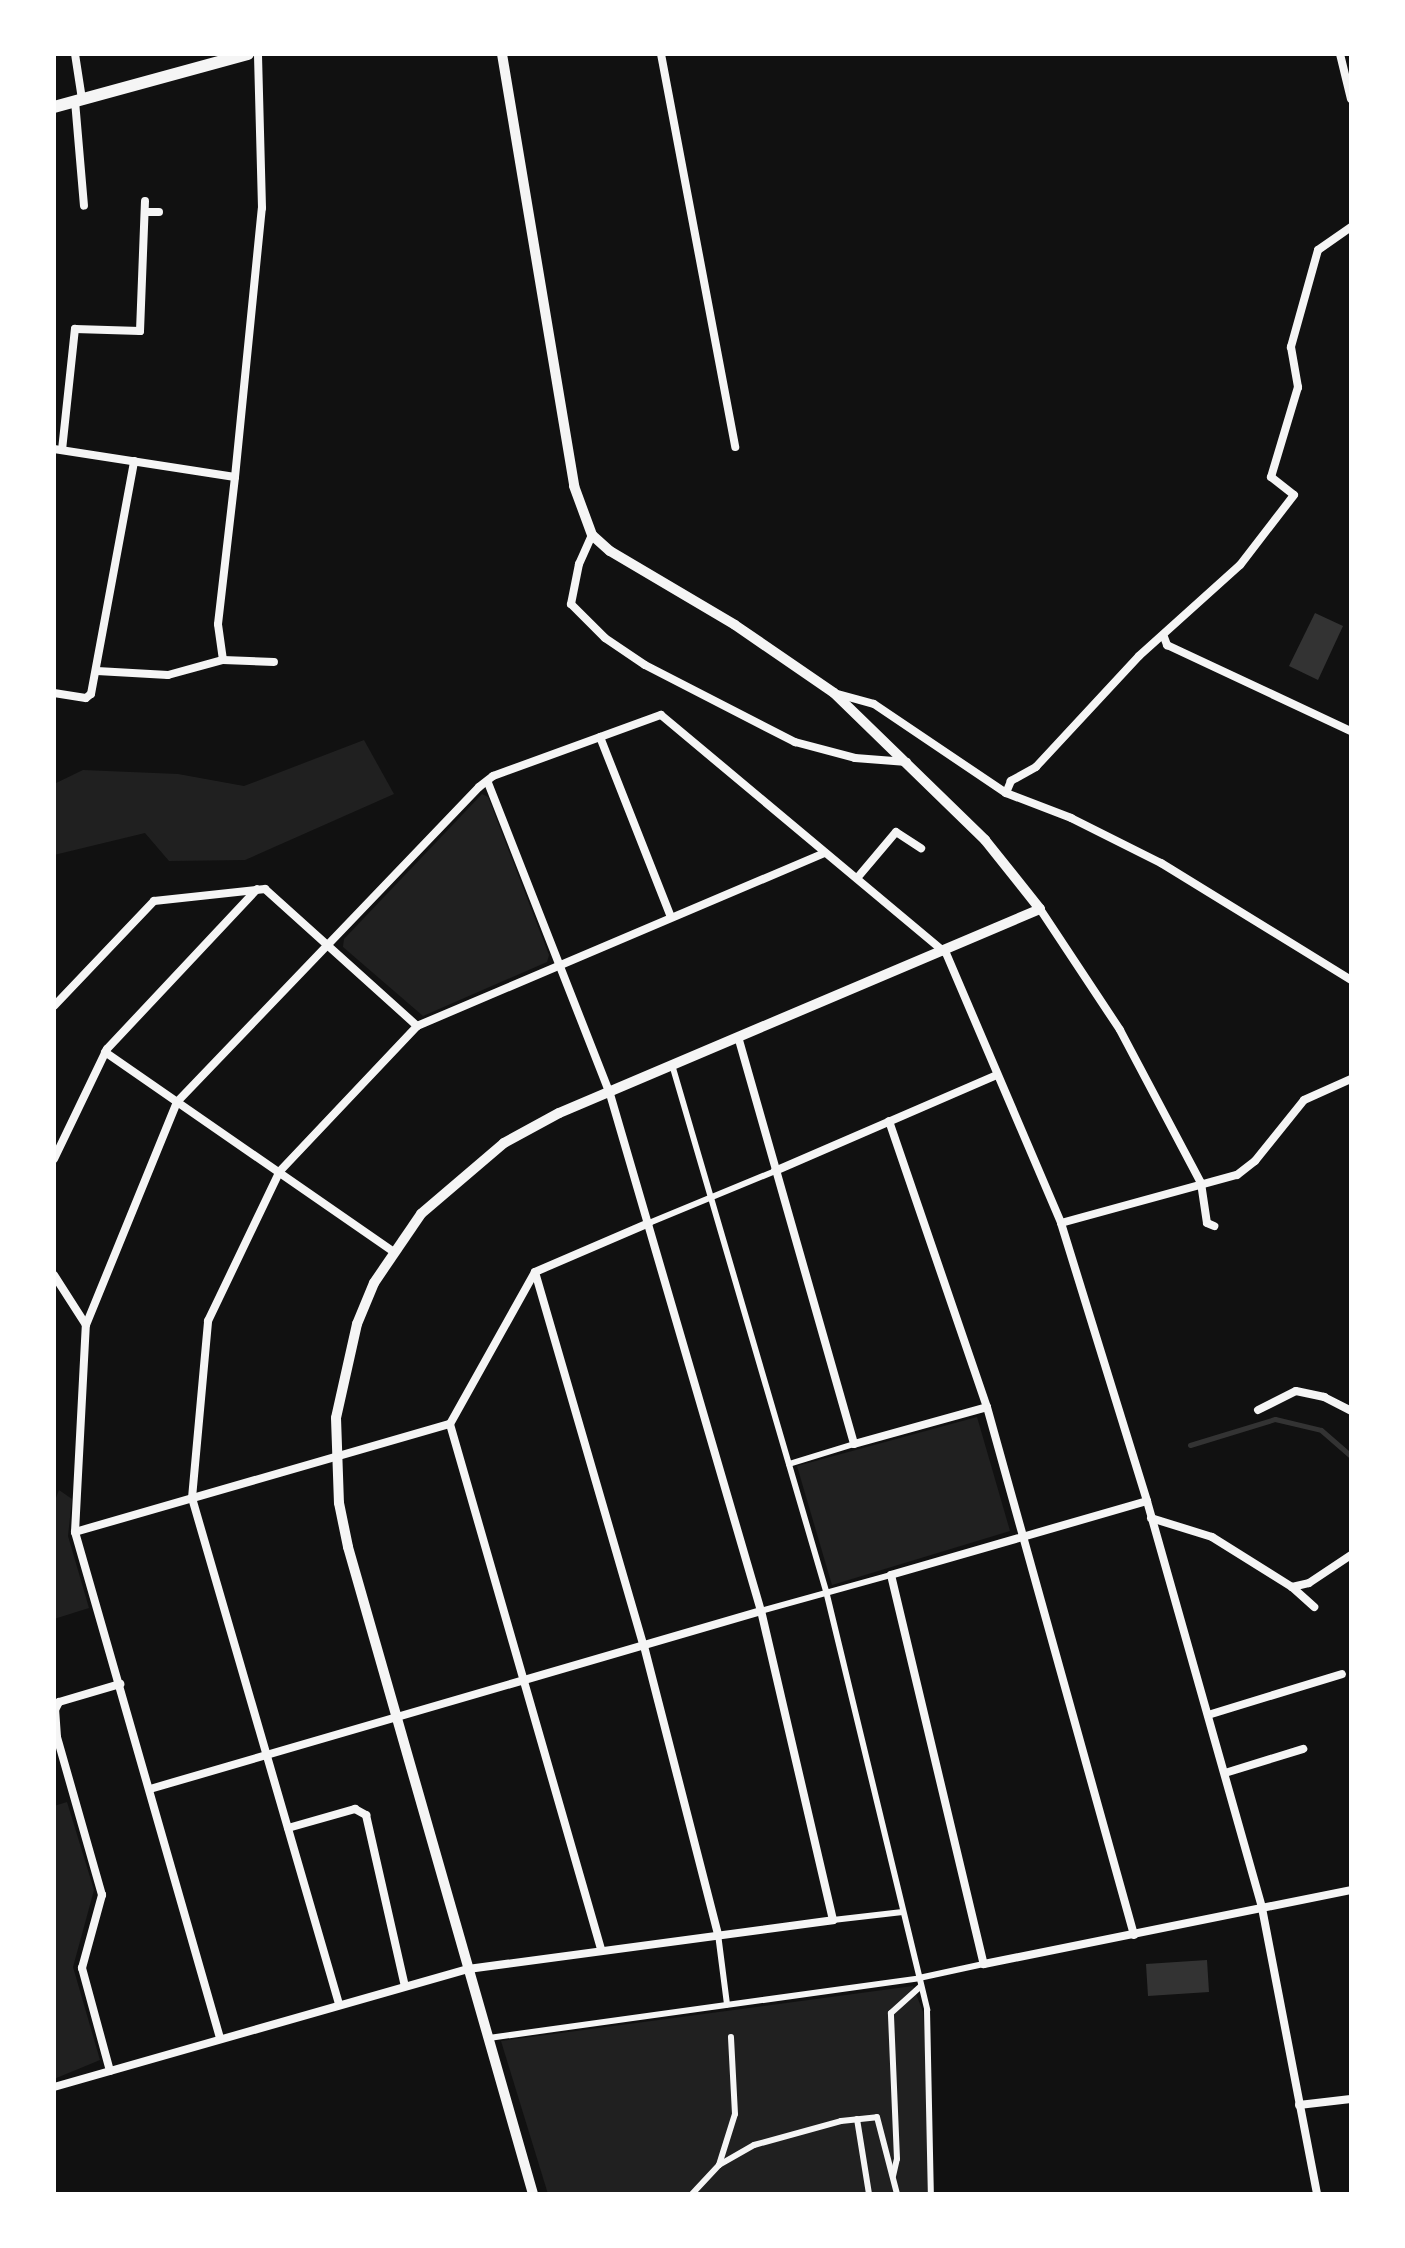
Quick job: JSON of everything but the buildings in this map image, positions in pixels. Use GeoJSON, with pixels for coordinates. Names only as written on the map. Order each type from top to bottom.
{"type":"FeatureCollection","features":[{"type":"Feature","properties":{"kind":"main road"},"geometry":{"type":"LineString","coordinates":[[54,107],[248,54]]}},
{"type":"Feature","properties":{"kind":"street"},"geometry":{"type":"LineString","coordinates":[[75,54],[84,206]]}},
{"type":"Feature","properties":{"kind":"street"},"geometry":{"type":"LineString","coordinates":[[223,660],[218,624],[262,208],[258,54]]}},
{"type":"Feature","properties":{"kind":"street"},"geometry":{"type":"LineString","coordinates":[[502,54],[574,486],[592,535],[610,551],[735,625],[834,693],[985,840],[1040,909],[1120,1030],[1201,1183],[1207,1223],[1214,1226]]}},
{"type":"Feature","properties":{"kind":"street"},"geometry":{"type":"LineString","coordinates":[[661,54],[735,447]]}},
{"type":"Feature","properties":{"kind":"street"},"geometry":{"type":"LineString","coordinates":[[1340,54],[1351,99]]}},
{"type":"Feature","properties":{"kind":"street"},"geometry":{"type":"LineString","coordinates":[[84,196],[94,195]]}},
{"type":"Feature","properties":{"kind":"street"},"geometry":{"type":"LineString","coordinates":[[145,201],[140,331],[132,335],[75,329],[58,450],[235,477]]}},
{"type":"Feature","properties":{"kind":"street"},"geometry":{"type":"LineString","coordinates":[[145,212],[159,212]]}},
{"type":"Feature","properties":{"kind":"street"},"geometry":{"type":"LineString","coordinates":[[1006,793],[1011,781],[1036,767],[1240,565],[1294,495],[1271,477],[1298,387],[1291,347],[1318,250],[1351,227]]}},
{"type":"Feature","properties":{"kind":"street"},"geometry":{"type":"LineString","coordinates":[[54,693],[86,698],[97,671],[134,461]]}},
{"type":"Feature","properties":{"kind":"street"},"geometry":{"type":"LineString","coordinates":[[592,535],[579,564],[571,604],[605,638],[795,742],[855,758],[908,762]]}},
{"type":"Feature","properties":{"kind":"street"},"geometry":{"type":"LineString","coordinates":[[1164,637],[1167,645],[1351,731]]}},
{"type":"Feature","properties":{"kind":"street"},"geometry":{"type":"LineString","coordinates":[[97,671],[168,675],[223,660],[274,662]]}},
{"type":"Feature","properties":{"kind":"street"},"geometry":{"type":"LineString","coordinates":[[834,693],[874,704],[1006,793],[1071,818],[1161,863],[1351,980]]}},
{"type":"Feature","properties":{"kind":"street"},"geometry":{"type":"LineString","coordinates":[[220,2038],[75,1532],[86,1325],[177,1102],[326,945],[488,782],[661,715],[946,953],[1061,1223],[1147,1501],[1262,1908],[1317,2194]]}},
{"type":"Feature","properties":{"kind":"street"},"geometry":{"type":"LineString","coordinates":[[600,737],[671,917]]}},
{"type":"Feature","properties":{"kind":"street"},"geometry":{"type":"LineString","coordinates":[[488,782],[562,964],[610,1094],[761,1611],[833,1920]]}},
{"type":"Feature","properties":{"kind":"street"},"geometry":{"type":"LineString","coordinates":[[858,877],[896,832],[921,848]]}},
{"type":"Feature","properties":{"kind":"street"},"geometry":{"type":"LineString","coordinates":[[339,2004],[192,1498],[208,1321],[280,1171],[417,1026],[825,853]]}},
{"type":"Feature","properties":{"kind":"street"},"geometry":{"type":"LineString","coordinates":[[54,1159],[105,1052],[257,889]]}},
{"type":"Feature","properties":{"kind":"street"},"geometry":{"type":"LineString","coordinates":[[54,1006],[58,994],[154,901],[265,889],[417,1026]]}},
{"type":"Feature","properties":{"kind":"street"},"geometry":{"type":"LineString","coordinates":[[533,2194],[348,1547],[335,1458],[344,1369],[374,1283],[394,1252],[457,1178],[504,1143],[610,1094],[946,953],[1040,909]]}},
{"type":"Feature","properties":{"kind":"street"},"geometry":{"type":"LineString","coordinates":[[739,1040],[854,1444]]}},
{"type":"Feature","properties":{"kind":"street"},"geometry":{"type":"LineString","coordinates":[[105,1052],[394,1252]]}},
{"type":"Feature","properties":{"kind":"street"},"geometry":{"type":"LineString","coordinates":[[673,1068],[826,1591],[927,2010],[931,2194]]}},
{"type":"Feature","properties":{"kind":"street"},"geometry":{"type":"LineString","coordinates":[[75,1532],[450,1424],[535,1272],[997,1075]]}},
{"type":"Feature","properties":{"kind":"street"},"geometry":{"type":"LineString","coordinates":[[1061,1223],[1237,1175],[1255,1161],[1304,1100],[1351,1079]]}},
{"type":"Feature","properties":{"kind":"street"},"geometry":{"type":"LineString","coordinates":[[889,1121],[987,1407],[1134,1935]]}},
{"type":"Feature","properties":{"kind":"street"},"geometry":{"type":"LineString","coordinates":[[535,1272],[644,1646],[718,1934],[727,2004]]}},
{"type":"Feature","properties":{"kind":"street"},"geometry":{"type":"LineString","coordinates":[[54,1275],[86,1325]]}},
{"type":"Feature","properties":{"kind":"street"},"geometry":{"type":"LineString","coordinates":[[1258,1410],[1296,1391],[1324,1397],[1351,1411]]}},
{"type":"Feature","properties":{"kind":"street"},"geometry":{"type":"LineString","coordinates":[[789,1464],[987,1407]]}},
{"type":"Feature","properties":{"kind":"street"},"geometry":{"type":"LineString","coordinates":[[450,1424],[601,1949]]}},
{"type":"Feature","properties":{"kind":"street"},"geometry":{"type":"LineString","coordinates":[[150,1789],[826,1591],[1147,1501]]}},
{"type":"Feature","properties":{"kind":"street"},"geometry":{"type":"LineString","coordinates":[[1151,1518],[1201,1532],[1292,1587],[1314,1607]]}},
{"type":"Feature","properties":{"kind":"street"},"geometry":{"type":"LineString","coordinates":[[1292,1587],[1309,1583],[1351,1555]]}},
{"type":"Feature","properties":{"kind":"street"},"geometry":{"type":"LineString","coordinates":[[891,1575],[984,1964]]}},
{"type":"Feature","properties":{"kind":"street"},"geometry":{"type":"LineString","coordinates":[[1208,1715],[1342,1674]]}},
{"type":"Feature","properties":{"kind":"street"},"geometry":{"type":"LineString","coordinates":[[110,2071],[82,1968],[102,1895],[57,1737],[55,1710],[59,1702],[120,1684]]}},
{"type":"Feature","properties":{"kind":"street"},"geometry":{"type":"LineString","coordinates":[[1225,1773],[1303,1749]]}},
{"type":"Feature","properties":{"kind":"street"},"geometry":{"type":"LineString","coordinates":[[288,1828],[355,1809],[366,1815],[405,1986]]}},
{"type":"Feature","properties":{"kind":"street"},"geometry":{"type":"LineString","coordinates":[[489,2038],[727,2004],[920,1982],[984,1964],[1351,1890]]}},
{"type":"Feature","properties":{"kind":"street"},"geometry":{"type":"LineString","coordinates":[[54,2087],[468,1969],[601,1949],[903,1912]]}},
{"type":"Feature","properties":{"kind":"street"},"geometry":{"type":"LineString","coordinates":[[892,2177],[897,2159],[891,2013],[920,1982]]}},
{"type":"Feature","properties":{"kind":"street"},"geometry":{"type":"LineString","coordinates":[[719,2165],[735,2114],[731,2037]]}},
{"type":"Feature","properties":{"kind":"street"},"geometry":{"type":"LineString","coordinates":[[1299,2105],[1351,2099]]}},
{"type":"Feature","properties":{"kind":"street"},"geometry":{"type":"LineString","coordinates":[[692,2194],[719,2165],[754,2145],[857,2119],[877,2117],[897,2194]]}},
{"type":"Feature","properties":{"kind":"street"},"geometry":{"type":"LineString","coordinates":[[857,2119],[869,2194]]}},
{"type":"Feature","properties":{"kind":"shaded area"},"geometry":{"type":"Polygon","coordinates":[[[1315,613],[1343,626],[1318,680],[1289,666],[1315,613]]]}},
{"type":"Feature","properties":{"kind":"shaded area"},"geometry":{"type":"Polygon","coordinates":[[[364,740],[394,794],[245,860],[169,861],[145,833],[54,855],[54,784],[83,770],[178,774],[244,786],[364,740]]]}},
{"type":"Feature","properties":{"kind":"shaded area"},"geometry":{"type":"Polygon","coordinates":[[[482,794],[488,797],[549,955],[547,962],[423,1016],[343,947],[344,939],[482,794]]]}},
{"type":"Feature","properties":{"kind":"shaded area"},"geometry":{"type":"Polygon","coordinates":[[[977,1417],[1010,1531],[832,1585],[797,1466],[977,1417]]]}},
{"type":"Feature","properties":{"kind":"shaded area"},"geometry":{"type":"Polygon","coordinates":[[[59,1490],[72,1499],[68,1536],[89,1608],[54,1619],[54,1503],[59,1490]]]}},
{"type":"Feature","properties":{"kind":"shaded area"},"geometry":{"type":"Polygon","coordinates":[[[67,1802],[94,1890],[73,1967],[100,2060],[54,2079],[54,1806],[67,1802]]]}},
{"type":"Feature","properties":{"kind":"shaded area"},"geometry":{"type":"Polygon","coordinates":[[[1207,1960],[1209,1992],[1148,1996],[1146,1964],[1207,1960]]]}},
{"type":"Feature","properties":{"kind":"shaded area"},"geometry":{"type":"Polygon","coordinates":[[[913,1986],[923,2012],[934,2194],[548,2194],[501,2041],[913,1986]]]}},
{"type":"Feature","properties":{"kind":"waterway"},"geometry":{"type":"LineString","coordinates":[[1190,1445],[1275,1419],[1321,1430],[1351,1456]]}}]}
